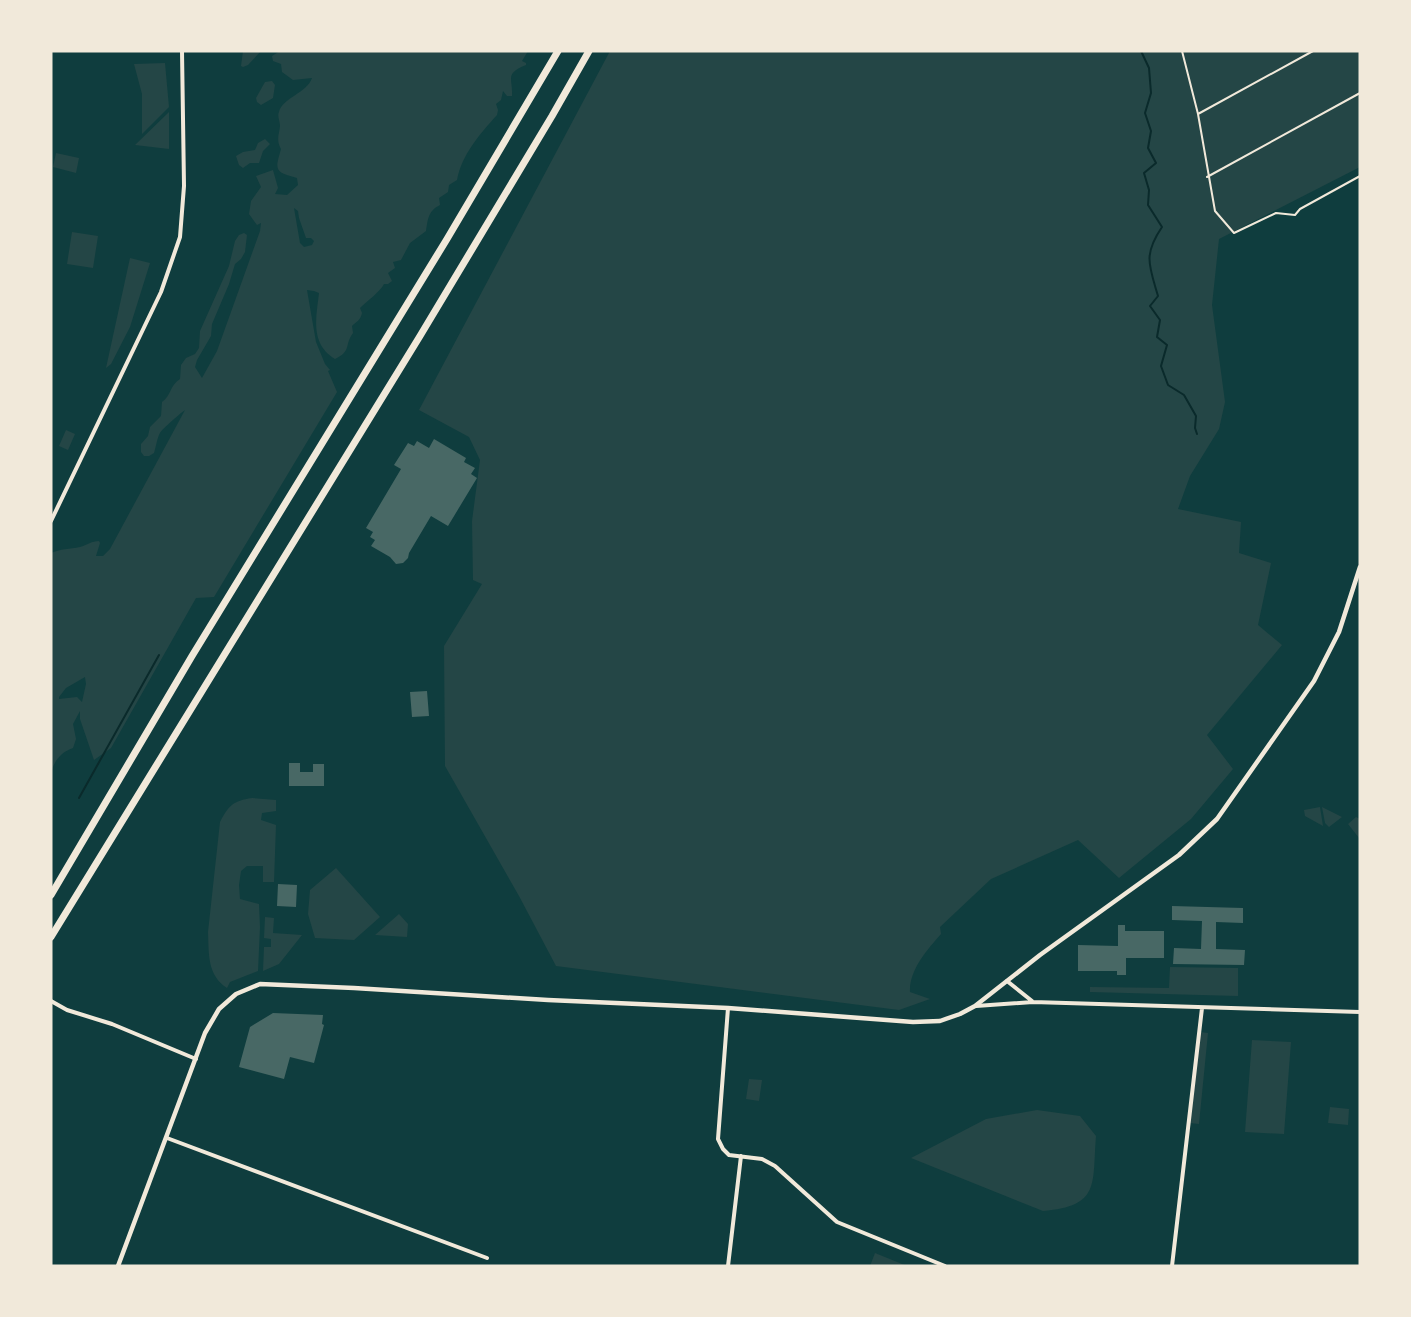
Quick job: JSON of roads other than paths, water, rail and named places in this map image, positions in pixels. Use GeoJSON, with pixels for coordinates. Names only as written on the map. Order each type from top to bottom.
{"type":"FeatureCollection","features":[{"type":"Feature","properties":{"kind":"highway"},"geometry":{"type":"LineString","coordinates":[[51,895],[192,656],[447,239],[558,51]]}},
{"type":"Feature","properties":{"kind":"highway"},"geometry":{"type":"LineString","coordinates":[[51,937],[470,253],[589,51]]}},
{"type":"Feature","properties":{"kind":"street"},"geometry":{"type":"LineString","coordinates":[[51,521],[161,292],[180,237],[184,186],[182,51]]}},
{"type":"Feature","properties":{"kind":"street"},"geometry":{"type":"LineString","coordinates":[[118,1266],[205,1033],[219,1009],[236,994],[260,984],[728,1008],[913,1022],[940,1021],[975,1006],[1179,855],[1217,819],[1314,681],[1339,632],[1360,567]]}},
{"type":"Feature","properties":{"kind":"street"},"geometry":{"type":"LineString","coordinates":[[1007,981],[1033,1002]]}},
{"type":"Feature","properties":{"kind":"street"},"geometry":{"type":"LineString","coordinates":[[51,1001],[67,1010],[112,1024],[196,1059]]}},
{"type":"Feature","properties":{"kind":"street"},"geometry":{"type":"LineString","coordinates":[[975,1006],[1052,1002],[1360,1012]]}},
{"type":"Feature","properties":{"kind":"street"},"geometry":{"type":"LineString","coordinates":[[728,1008],[718,1139],[723,1149],[729,1155],[762,1159],[775,1166],[837,1222],[945,1266]]}},
{"type":"Feature","properties":{"kind":"street"},"geometry":{"type":"LineString","coordinates":[[1172,1266],[1202,1008]]}},
{"type":"Feature","properties":{"kind":"street"},"geometry":{"type":"LineString","coordinates":[[167,1138],[487,1258]]}},
{"type":"Feature","properties":{"kind":"street"},"geometry":{"type":"LineString","coordinates":[[728,1266],[741,1156]]}},
{"type":"Feature","properties":{"kind":"lane"},"geometry":{"type":"LineString","coordinates":[[1182,51],[1198,114],[1207,177],[1215,211],[1234,233],[1276,213],[1294,215],[1300,209],[1360,176]]}},
{"type":"Feature","properties":{"kind":"lane"},"geometry":{"type":"LineString","coordinates":[[1198,114],[1313,51]]}},
{"type":"Feature","properties":{"kind":"lane"},"geometry":{"type":"LineString","coordinates":[[1207,177],[1360,93]]}},
{"type":"Feature","properties":{"kind":"waterway"},"geometry":{"type":"LineString","coordinates":[[1141,51],[1149,68],[1151,93],[1145,113],[1151,131],[1148,148],[1156,163],[1144,173],[1149,190],[1148,205],[1162,227],[1150,253],[1150,268],[1158,296],[1150,306],[1160,320],[1157,337],[1167,345],[1161,366],[1168,385],[1184,395],[1196,416],[1197,434]]}},
{"type":"Feature","properties":{"kind":"waterway"},"geometry":{"type":"LineString","coordinates":[[79,798],[159,655]]}}]}
